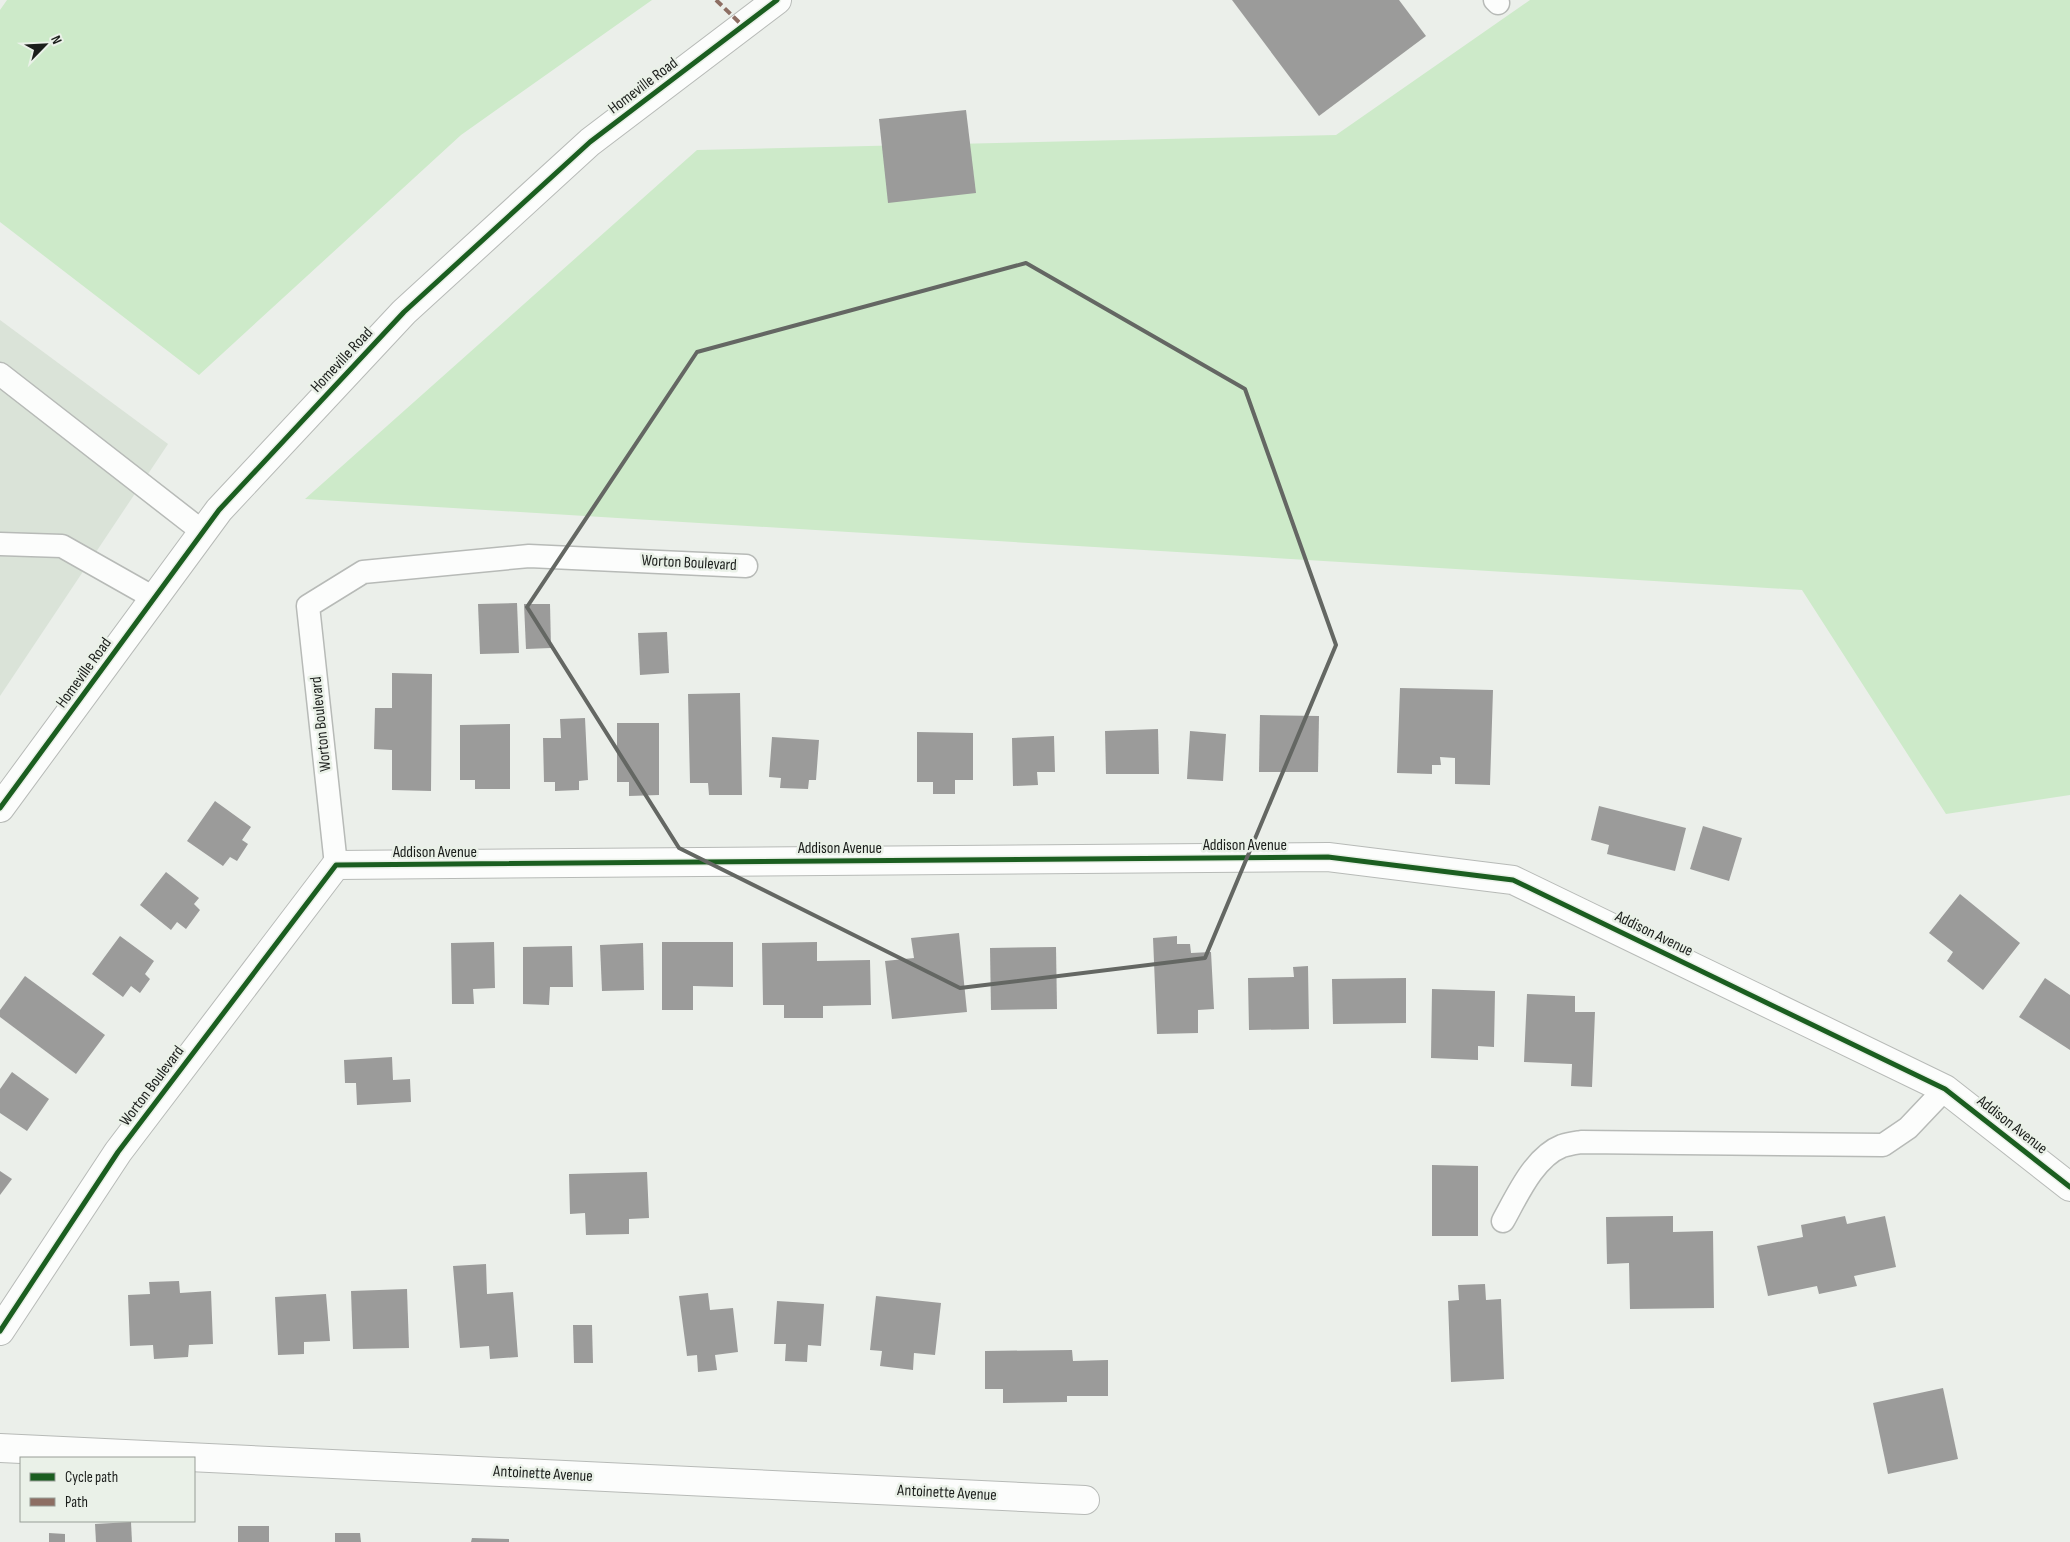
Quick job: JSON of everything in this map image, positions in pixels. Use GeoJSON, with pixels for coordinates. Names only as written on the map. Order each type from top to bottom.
{"type":"FeatureCollection","features":[{"type":"Feature","properties":{"kind":"street","name":"Homeville Road"},"geometry":{"type":"LineString","coordinates":[[0,808],[219,510],[404,312],[590,142],[777,0]]}},
{"type":"Feature","properties":{"kind":"street","name":"Addison Avenue"},"geometry":{"type":"LineString","coordinates":[[336,865],[1328,857],[1512,880],[1944,1088],[2070,1186]]}},
{"type":"Feature","properties":{"kind":"street","name":"Worton Boulevard"},"geometry":{"type":"LineString","coordinates":[[0,1331],[118,1152],[336,865]]}},
{"type":"Feature","properties":{"kind":"street","name":"Antoinette Avenue"},"geometry":{"type":"LineString","coordinates":[[0,1448],[188,1457]]}},
{"type":"Feature","properties":{"kind":"street","name":"Antoinette Avenue"},"geometry":{"type":"LineString","coordinates":[[195,1457],[1086,1500]]}},
{"type":"Feature","properties":{"kind":"lane"},"geometry":{"type":"LineString","coordinates":[[0,374],[203,532]]}},
{"type":"Feature","properties":{"kind":"lane"},"geometry":{"type":"LineString","coordinates":[[0,544],[62,546],[154,598]]}},
{"type":"Feature","properties":{"kind":"lane","name":"Worton Boulevard"},"geometry":{"type":"LineString","coordinates":[[336,865],[308,606],[364,572],[520,557],[746,566]]}},
{"type":"Feature","properties":{"kind":"lane"},"geometry":{"type":"LineString","coordinates":[[1503,1221],[1528,1176],[1548,1155],[1562,1146],[1581,1142],[1883,1145],[1908,1128],[1944,1088]]}},
{"type":"Feature","properties":{"kind":"highlighted area"},"geometry":{"type":"Polygon","coordinates":[[[1026,263],[1245,389],[1336,645],[1205,958],[960,988],[679,848],[527,607],[697,352],[1026,263]]]}},
{"type":"Feature","properties":{"kind":"shaded area"},"geometry":{"type":"Polygon","coordinates":[[[0,320],[168,444],[0,696],[0,320]]]}},
{"type":"Feature","properties":{"kind":"green space"},"geometry":{"type":"Polygon","coordinates":[[[7,0],[652,0],[461,135],[199,375],[0,222],[0,10],[7,0]]]}},
{"type":"Feature","properties":{"kind":"green space"},"geometry":{"type":"Polygon","coordinates":[[[1530,0],[2070,0],[2070,795],[1946,814],[1802,590],[305,499],[697,150],[1336,135],[1530,0]]]}},
{"type":"Feature","properties":{"kind":"building"},"geometry":{"type":"Polygon","coordinates":[[[1232,0],[1399,0],[1426,36],[1319,116],[1232,0]]]}},
{"type":"Feature","properties":{"kind":"building"},"geometry":{"type":"Polygon","coordinates":[[[966,110],[976,193],[888,203],[879,119],[966,110]]]}},
{"type":"Feature","properties":{"kind":"building"},"geometry":{"type":"Polygon","coordinates":[[[517,603],[519,653],[480,654],[478,604],[517,603]]]}},
{"type":"Feature","properties":{"kind":"building"},"geometry":{"type":"Polygon","coordinates":[[[524,604],[550,604],[551,648],[526,649],[524,604]]]}},
{"type":"Feature","properties":{"kind":"building"},"geometry":{"type":"Polygon","coordinates":[[[667,632],[669,673],[640,675],[638,633],[667,632]]]}},
{"type":"Feature","properties":{"kind":"building"},"geometry":{"type":"Polygon","coordinates":[[[392,673],[432,674],[431,791],[392,790],[392,750],[374,749],[375,708],[392,708],[392,673]]]}},
{"type":"Feature","properties":{"kind":"building"},"geometry":{"type":"Polygon","coordinates":[[[1400,688],[1493,690],[1490,785],[1455,784],[1455,758],[1440,757],[1441,765],[1432,765],[1432,774],[1397,773],[1400,688]]]}},
{"type":"Feature","properties":{"kind":"building"},"geometry":{"type":"Polygon","coordinates":[[[740,693],[742,795],[709,795],[708,783],[690,783],[688,694],[740,693]]]}},
{"type":"Feature","properties":{"kind":"building"},"geometry":{"type":"Polygon","coordinates":[[[1260,715],[1319,716],[1318,772],[1259,772],[1260,715]]]}},
{"type":"Feature","properties":{"kind":"building"},"geometry":{"type":"Polygon","coordinates":[[[585,718],[588,780],[579,781],[579,790],[555,791],[555,782],[544,782],[543,738],[561,738],[560,719],[585,718]]]}},
{"type":"Feature","properties":{"kind":"building"},"geometry":{"type":"Polygon","coordinates":[[[617,723],[659,723],[659,795],[629,796],[629,782],[617,782],[617,723]]]}},
{"type":"Feature","properties":{"kind":"building"},"geometry":{"type":"Polygon","coordinates":[[[510,724],[510,789],[475,789],[475,780],[460,780],[460,725],[510,724]]]}},
{"type":"Feature","properties":{"kind":"building"},"geometry":{"type":"Polygon","coordinates":[[[1158,729],[1159,774],[1106,774],[1105,731],[1158,729]]]}},
{"type":"Feature","properties":{"kind":"building"},"geometry":{"type":"Polygon","coordinates":[[[1190,731],[1226,734],[1223,781],[1187,779],[1190,731]]]}},
{"type":"Feature","properties":{"kind":"building"},"geometry":{"type":"Polygon","coordinates":[[[917,732],[973,733],[973,780],[955,780],[955,794],[933,794],[933,782],[917,782],[917,732]]]}},
{"type":"Feature","properties":{"kind":"building"},"geometry":{"type":"Polygon","coordinates":[[[1054,736],[1055,772],[1037,772],[1038,785],[1013,786],[1012,738],[1054,736]]]}},
{"type":"Feature","properties":{"kind":"building"},"geometry":{"type":"Polygon","coordinates":[[[772,737],[819,740],[816,780],[809,780],[808,789],[780,788],[781,778],[769,777],[772,737]]]}},
{"type":"Feature","properties":{"kind":"building"},"geometry":{"type":"Polygon","coordinates":[[[215,801],[251,827],[242,840],[248,844],[237,861],[230,857],[223,866],[187,841],[215,801]]]}},
{"type":"Feature","properties":{"kind":"building"},"geometry":{"type":"Polygon","coordinates":[[[1599,806],[1686,828],[1675,871],[1607,854],[1609,845],[1591,840],[1599,806]]]}},
{"type":"Feature","properties":{"kind":"building"},"geometry":{"type":"Polygon","coordinates":[[[1703,826],[1742,838],[1729,881],[1690,869],[1703,826]]]}},
{"type":"Feature","properties":{"kind":"building"},"geometry":{"type":"Polygon","coordinates":[[[166,872],[199,898],[194,904],[200,910],[186,929],[177,922],[171,930],[140,905],[166,872]]]}},
{"type":"Feature","properties":{"kind":"building"},"geometry":{"type":"Polygon","coordinates":[[[1960,894],[2020,943],[1983,990],[1947,961],[1953,952],[1929,933],[1960,894]]]}},
{"type":"Feature","properties":{"kind":"building"},"geometry":{"type":"Polygon","coordinates":[[[959,933],[967,1012],[892,1019],[885,961],[914,958],[911,938],[959,933]]]}},
{"type":"Feature","properties":{"kind":"building"},"geometry":{"type":"Polygon","coordinates":[[[120,936],[154,961],[145,974],[150,979],[140,993],[131,986],[123,997],[92,974],[120,936]]]}},
{"type":"Feature","properties":{"kind":"building"},"geometry":{"type":"Polygon","coordinates":[[[1177,936],[1177,944],[1190,944],[1191,953],[1211,952],[1214,1009],[1198,1010],[1198,1033],[1157,1034],[1153,938],[1177,936]]]}},
{"type":"Feature","properties":{"kind":"building"},"geometry":{"type":"Polygon","coordinates":[[[494,942],[495,988],[473,989],[474,1004],[452,1004],[451,943],[494,942]]]}},
{"type":"Feature","properties":{"kind":"building"},"geometry":{"type":"Polygon","coordinates":[[[662,942],[733,942],[733,987],[693,986],[693,1010],[662,1010],[662,942]]]}},
{"type":"Feature","properties":{"kind":"building"},"geometry":{"type":"Polygon","coordinates":[[[817,942],[817,961],[870,960],[871,1005],[823,1006],[823,1018],[784,1018],[784,1005],[763,1005],[762,943],[817,942]]]}},
{"type":"Feature","properties":{"kind":"building"},"geometry":{"type":"Polygon","coordinates":[[[643,943],[644,990],[602,991],[600,945],[643,943]]]}},
{"type":"Feature","properties":{"kind":"building"},"geometry":{"type":"Polygon","coordinates":[[[572,946],[573,987],[550,987],[549,1005],[523,1004],[523,947],[572,946]]]}},
{"type":"Feature","properties":{"kind":"building"},"geometry":{"type":"Polygon","coordinates":[[[1056,947],[1057,1009],[991,1010],[990,948],[1056,947]]]}},
{"type":"Feature","properties":{"kind":"building"},"geometry":{"type":"Polygon","coordinates":[[[1308,966],[1309,1029],[1249,1030],[1248,978],[1294,977],[1293,967],[1308,966]]]}},
{"type":"Feature","properties":{"kind":"building"},"geometry":{"type":"Polygon","coordinates":[[[25,976],[105,1035],[76,1074],[0,1017],[0,1010],[25,976]]]}},
{"type":"Feature","properties":{"kind":"building"},"geometry":{"type":"Polygon","coordinates":[[[1406,978],[1406,1023],[1333,1024],[1332,979],[1406,978]]]}},
{"type":"Feature","properties":{"kind":"building"},"geometry":{"type":"Polygon","coordinates":[[[2045,978],[2070,995],[2070,1050],[2019,1017],[2045,978]]]}},
{"type":"Feature","properties":{"kind":"building"},"geometry":{"type":"Polygon","coordinates":[[[1432,989],[1495,991],[1494,1047],[1478,1046],[1478,1060],[1431,1058],[1432,989]]]}},
{"type":"Feature","properties":{"kind":"building"},"geometry":{"type":"Polygon","coordinates":[[[1527,994],[1575,996],[1575,1012],[1595,1012],[1592,1087],[1571,1086],[1572,1064],[1524,1062],[1527,994]]]}},
{"type":"Feature","properties":{"kind":"building"},"geometry":{"type":"Polygon","coordinates":[[[392,1057],[393,1080],[410,1079],[411,1102],[357,1105],[356,1083],[345,1083],[344,1060],[392,1057]]]}},
{"type":"Feature","properties":{"kind":"building"},"geometry":{"type":"Polygon","coordinates":[[[12,1072],[49,1099],[27,1131],[0,1113],[0,1089],[12,1072]]]}},
{"type":"Feature","properties":{"kind":"building"},"geometry":{"type":"Polygon","coordinates":[[[1432,1165],[1478,1166],[1478,1236],[1432,1236],[1432,1165]]]}},
{"type":"Feature","properties":{"kind":"building"},"geometry":{"type":"Polygon","coordinates":[[[0,1171],[12,1179],[0,1195],[0,1171]]]}},
{"type":"Feature","properties":{"kind":"building"},"geometry":{"type":"Polygon","coordinates":[[[647,1172],[649,1218],[629,1219],[629,1234],[586,1235],[585,1213],[570,1214],[569,1174],[647,1172]]]}},
{"type":"Feature","properties":{"kind":"building"},"geometry":{"type":"Polygon","coordinates":[[[1673,1216],[1673,1232],[1713,1231],[1714,1308],[1630,1309],[1629,1263],[1607,1264],[1606,1217],[1673,1216]]]}},
{"type":"Feature","properties":{"kind":"building"},"geometry":{"type":"Polygon","coordinates":[[[1845,1216],[1847,1224],[1885,1216],[1896,1267],[1854,1276],[1857,1286],[1819,1294],[1817,1286],[1768,1296],[1757,1246],[1803,1237],[1801,1225],[1845,1216]]]}},
{"type":"Feature","properties":{"kind":"building"},"geometry":{"type":"Polygon","coordinates":[[[486,1264],[487,1294],[513,1292],[518,1357],[490,1359],[489,1346],[460,1348],[453,1266],[486,1264]]]}},
{"type":"Feature","properties":{"kind":"building"},"geometry":{"type":"Polygon","coordinates":[[[179,1281],[180,1293],[211,1291],[213,1344],[189,1345],[188,1357],[154,1359],[153,1345],[130,1346],[128,1295],[150,1294],[149,1282],[179,1281]]]}},
{"type":"Feature","properties":{"kind":"building"},"geometry":{"type":"Polygon","coordinates":[[[1485,1284],[1486,1300],[1501,1299],[1504,1379],[1451,1382],[1448,1301],[1459,1300],[1458,1285],[1485,1284]]]}},
{"type":"Feature","properties":{"kind":"building"},"geometry":{"type":"Polygon","coordinates":[[[407,1289],[409,1348],[353,1349],[351,1291],[407,1289]]]}},
{"type":"Feature","properties":{"kind":"building"},"geometry":{"type":"Polygon","coordinates":[[[708,1293],[710,1310],[733,1308],[738,1352],[715,1355],[717,1370],[698,1372],[697,1355],[687,1356],[679,1296],[708,1293]]]}},
{"type":"Feature","properties":{"kind":"building"},"geometry":{"type":"Polygon","coordinates":[[[326,1294],[330,1341],[304,1342],[304,1354],[278,1355],[275,1297],[326,1294]]]}},
{"type":"Feature","properties":{"kind":"building"},"geometry":{"type":"Polygon","coordinates":[[[876,1296],[941,1303],[935,1355],[914,1353],[913,1370],[880,1366],[882,1351],[870,1350],[876,1296]]]}},
{"type":"Feature","properties":{"kind":"building"},"geometry":{"type":"Polygon","coordinates":[[[777,1301],[824,1304],[821,1346],[808,1345],[807,1362],[785,1361],[786,1344],[774,1344],[777,1301]]]}},
{"type":"Feature","properties":{"kind":"building"},"geometry":{"type":"Polygon","coordinates":[[[573,1325],[592,1325],[593,1363],[574,1363],[573,1325]]]}},
{"type":"Feature","properties":{"kind":"building"},"geometry":{"type":"Polygon","coordinates":[[[1072,1350],[1073,1361],[1108,1360],[1108,1396],[1067,1396],[1067,1402],[1003,1403],[1003,1389],[985,1389],[985,1351],[1072,1350]]]}},
{"type":"Feature","properties":{"kind":"building"},"geometry":{"type":"Polygon","coordinates":[[[1943,1388],[1958,1459],[1888,1474],[1873,1403],[1943,1388]]]}},
{"type":"Feature","properties":{"kind":"building"},"geometry":{"type":"Polygon","coordinates":[[[131,1522],[132,1542],[96,1542],[95,1524],[131,1522]]]}},
{"type":"Feature","properties":{"kind":"building"},"geometry":{"type":"Polygon","coordinates":[[[238,1526],[269,1526],[269,1542],[238,1542],[238,1526]]]}},
{"type":"Feature","properties":{"kind":"building"},"geometry":{"type":"Polygon","coordinates":[[[49,1533],[65,1534],[65,1542],[49,1542],[49,1533]]]}},
{"type":"Feature","properties":{"kind":"building"},"geometry":{"type":"Polygon","coordinates":[[[335,1533],[360,1533],[361,1542],[335,1542],[335,1533]]]}},
{"type":"Feature","properties":{"kind":"building"},"geometry":{"type":"Polygon","coordinates":[[[472,1538],[509,1539],[509,1542],[471,1542],[472,1538]]]}},
{"type":"Feature","properties":{"kind":"marked path"},"geometry":{"type":"LineString","coordinates":[[716,0],[743,26]]}},
{"type":"Feature","properties":{"kind":"cycle path"},"geometry":{"type":"LineString","coordinates":[[0,808],[219,510],[404,312],[590,142],[777,0]]}},
{"type":"Feature","properties":{"kind":"cycle path"},"geometry":{"type":"LineString","coordinates":[[0,1331],[118,1152],[336,865],[1328,857],[1513,880],[1945,1089],[2070,1187]]}}]}
